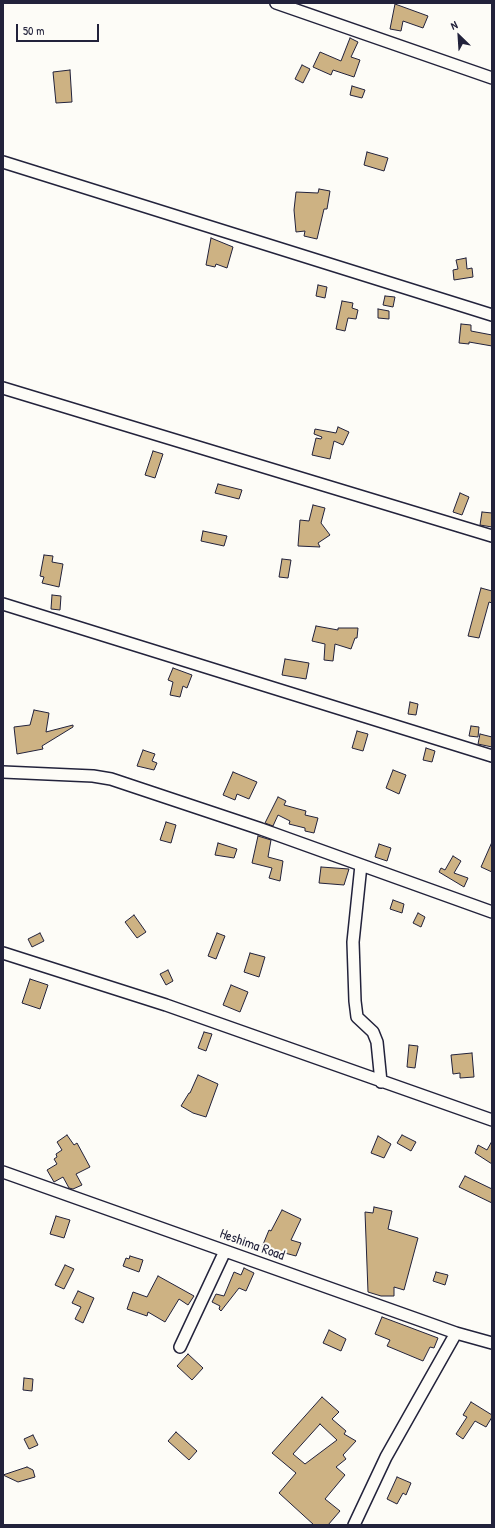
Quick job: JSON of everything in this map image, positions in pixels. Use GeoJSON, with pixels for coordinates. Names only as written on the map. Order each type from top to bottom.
{"type":"FeatureCollection","features":[{"type":"Feature","properties":{"kind":"street"},"geometry":{"type":"LineString","coordinates":[[276,3],[492,78]]}},
{"type":"Feature","properties":{"kind":"street"},"geometry":{"type":"LineString","coordinates":[[3,162],[492,315]]}},
{"type":"Feature","properties":{"kind":"street"},"geometry":{"type":"LineString","coordinates":[[3,388],[492,536]]}},
{"type":"Feature","properties":{"kind":"street"},"geometry":{"type":"LineString","coordinates":[[3,604],[492,756]]}},
{"type":"Feature","properties":{"kind":"street"},"geometry":{"type":"LineString","coordinates":[[3,772],[93,776],[111,780],[261,829],[492,912]]}},
{"type":"Feature","properties":{"kind":"street"},"geometry":{"type":"LineString","coordinates":[[360,865],[353,942],[355,1001],[357,1017],[373,1032],[377,1042],[381,1082]]}},
{"type":"Feature","properties":{"kind":"street"},"geometry":{"type":"LineString","coordinates":[[3,953],[166,1005],[492,1120]]}},
{"type":"Feature","properties":{"kind":"street","name":"Heshima Road"},"geometry":{"type":"LineString","coordinates":[[3,1172],[456,1333],[492,1343]]}},
{"type":"Feature","properties":{"kind":"street"},"geometry":{"type":"LineString","coordinates":[[180,1347],[225,1251]]}},
{"type":"Feature","properties":{"kind":"street"},"geometry":{"type":"LineString","coordinates":[[354,1525],[386,1457],[456,1333]]}},
{"type":"Feature","properties":{"kind":"building"},"geometry":{"type":"Polygon","coordinates":[[[395,4],[428,16],[423,28],[403,21],[401,31],[390,29],[395,4]]]}},
{"type":"Feature","properties":{"kind":"building"},"geometry":{"type":"Polygon","coordinates":[[[350,38],[358,42],[351,57],[360,60],[354,77],[333,70],[331,75],[313,67],[320,52],[341,61],[350,38]]]}},
{"type":"Feature","properties":{"kind":"building"},"geometry":{"type":"Polygon","coordinates":[[[302,65],[310,69],[303,83],[295,79],[302,65]]]}},
{"type":"Feature","properties":{"kind":"building"},"geometry":{"type":"Polygon","coordinates":[[[70,70],[72,102],[56,103],[53,72],[70,70]]]}},
{"type":"Feature","properties":{"kind":"building"},"geometry":{"type":"Polygon","coordinates":[[[352,86],[365,90],[362,98],[350,95],[352,86]]]}},
{"type":"Feature","properties":{"kind":"building"},"geometry":{"type":"Polygon","coordinates":[[[367,152],[388,158],[384,171],[364,165],[367,152]]]}},
{"type":"Feature","properties":{"kind":"building"},"geometry":{"type":"Polygon","coordinates":[[[319,189],[330,191],[327,209],[324,209],[317,239],[304,236],[305,231],[296,232],[294,210],[296,192],[318,193],[319,189]]]}},
{"type":"Feature","properties":{"kind":"building"},"geometry":{"type":"Polygon","coordinates":[[[211,238],[233,247],[227,268],[216,264],[215,267],[206,265],[211,238]]]}},
{"type":"Feature","properties":{"kind":"building"},"geometry":{"type":"Polygon","coordinates":[[[466,258],[467,269],[472,268],[473,277],[454,280],[453,270],[458,269],[456,260],[466,258]]]}},
{"type":"Feature","properties":{"kind":"building"},"geometry":{"type":"Polygon","coordinates":[[[318,285],[327,287],[325,298],[316,296],[318,285]]]}},
{"type":"Feature","properties":{"kind":"building"},"geometry":{"type":"Polygon","coordinates":[[[385,296],[395,297],[393,307],[383,305],[385,296]]]}},
{"type":"Feature","properties":{"kind":"building"},"geometry":{"type":"Polygon","coordinates":[[[342,301],[353,303],[352,308],[358,310],[356,319],[348,318],[345,331],[336,329],[342,301]]]}},
{"type":"Feature","properties":{"kind":"building"},"geometry":{"type":"Polygon","coordinates":[[[378,309],[389,311],[389,319],[378,318],[378,309]]]}},
{"type":"Feature","properties":{"kind":"building"},"geometry":{"type":"Polygon","coordinates":[[[461,324],[471,325],[471,331],[492,335],[492,346],[469,342],[469,344],[459,343],[461,324]]]}},
{"type":"Feature","properties":{"kind":"building"},"geometry":{"type":"Polygon","coordinates":[[[338,427],[349,432],[343,445],[334,441],[330,459],[312,455],[316,438],[321,439],[322,437],[314,434],[315,429],[336,433],[338,427]]]}},
{"type":"Feature","properties":{"kind":"building"},"geometry":{"type":"Polygon","coordinates":[[[153,451],[163,454],[155,478],[145,475],[153,451]]]}},
{"type":"Feature","properties":{"kind":"building"},"geometry":{"type":"Polygon","coordinates":[[[218,484],[242,490],[239,499],[215,493],[218,484]]]}},
{"type":"Feature","properties":{"kind":"building"},"geometry":{"type":"Polygon","coordinates":[[[460,493],[469,497],[462,515],[453,512],[460,493]]]}},
{"type":"Feature","properties":{"kind":"building"},"geometry":{"type":"Polygon","coordinates":[[[313,505],[325,508],[321,523],[330,535],[318,543],[320,547],[298,546],[300,520],[309,521],[313,505]]]}},
{"type":"Feature","properties":{"kind":"building"},"geometry":{"type":"Polygon","coordinates":[[[482,512],[492,513],[492,527],[480,525],[482,512]]]}},
{"type":"Feature","properties":{"kind":"building"},"geometry":{"type":"Polygon","coordinates":[[[203,531],[227,536],[224,546],[201,541],[203,531]]]}},
{"type":"Feature","properties":{"kind":"building"},"geometry":{"type":"Polygon","coordinates":[[[44,555],[53,556],[52,562],[63,564],[59,587],[42,583],[44,577],[40,576],[44,555]]]}},
{"type":"Feature","properties":{"kind":"building"},"geometry":{"type":"Polygon","coordinates":[[[282,559],[291,560],[288,578],[279,577],[282,559]]]}},
{"type":"Feature","properties":{"kind":"building"},"geometry":{"type":"Polygon","coordinates":[[[481,588],[492,591],[492,603],[489,602],[479,638],[468,636],[481,588]]]}},
{"type":"Feature","properties":{"kind":"building"},"geometry":{"type":"Polygon","coordinates":[[[52,595],[61,596],[60,610],[51,609],[52,595]]]}},
{"type":"Feature","properties":{"kind":"building"},"geometry":{"type":"Polygon","coordinates":[[[316,626],[338,630],[338,628],[358,628],[357,638],[355,638],[351,649],[335,644],[333,661],[324,660],[325,644],[312,641],[316,626]]]}},
{"type":"Feature","properties":{"kind":"building"},"geometry":{"type":"Polygon","coordinates":[[[285,659],[309,663],[306,679],[282,675],[285,659]]]}},
{"type":"Feature","properties":{"kind":"building"},"geometry":{"type":"Polygon","coordinates":[[[173,668],[192,675],[187,688],[183,686],[180,697],[170,695],[173,682],[168,680],[173,668]]]}},
{"type":"Feature","properties":{"kind":"building"},"geometry":{"type":"Polygon","coordinates":[[[410,702],[418,704],[416,715],[408,714],[410,702]]]}},
{"type":"Feature","properties":{"kind":"building"},"geometry":{"type":"Polygon","coordinates":[[[34,710],[49,713],[46,732],[73,725],[73,727],[42,746],[43,749],[17,754],[14,727],[30,725],[34,710]]]}},
{"type":"Feature","properties":{"kind":"building"},"geometry":{"type":"Polygon","coordinates":[[[471,726],[479,727],[478,737],[469,736],[471,726]]]}},
{"type":"Feature","properties":{"kind":"building"},"geometry":{"type":"Polygon","coordinates":[[[357,731],[368,734],[363,751],[352,748],[357,731]]]}},
{"type":"Feature","properties":{"kind":"building"},"geometry":{"type":"Polygon","coordinates":[[[480,734],[492,737],[492,747],[478,744],[480,734]]]}},
{"type":"Feature","properties":{"kind":"building"},"geometry":{"type":"Polygon","coordinates":[[[426,748],[435,751],[432,762],[423,760],[426,748]]]}},
{"type":"Feature","properties":{"kind":"building"},"geometry":{"type":"Polygon","coordinates":[[[143,750],[155,754],[152,761],[157,763],[154,770],[137,766],[143,750]]]}},
{"type":"Feature","properties":{"kind":"building"},"geometry":{"type":"Polygon","coordinates":[[[393,770],[406,775],[399,794],[386,788],[393,770]]]}},
{"type":"Feature","properties":{"kind":"building"},"geometry":{"type":"Polygon","coordinates":[[[233,772],[257,782],[249,799],[237,794],[235,800],[223,795],[233,772]]]}},
{"type":"Feature","properties":{"kind":"building"},"geometry":{"type":"Polygon","coordinates":[[[278,797],[286,801],[284,805],[306,811],[305,815],[318,818],[314,833],[305,831],[305,828],[289,824],[290,821],[278,815],[273,826],[265,823],[278,797]]]}},
{"type":"Feature","properties":{"kind":"building"},"geometry":{"type":"Polygon","coordinates":[[[166,822],[176,825],[171,843],[160,840],[166,822]]]}},
{"type":"Feature","properties":{"kind":"building"},"geometry":{"type":"Polygon","coordinates":[[[258,836],[271,840],[268,857],[283,861],[280,881],[269,878],[272,868],[252,863],[258,836]]]}},
{"type":"Feature","properties":{"kind":"building"},"geometry":{"type":"Polygon","coordinates":[[[492,842],[492,872],[481,867],[492,842]]]}},
{"type":"Feature","properties":{"kind":"building"},"geometry":{"type":"Polygon","coordinates":[[[218,843],[237,849],[234,858],[215,855],[218,843]]]}},
{"type":"Feature","properties":{"kind":"building"},"geometry":{"type":"Polygon","coordinates":[[[379,844],[391,848],[387,861],[375,857],[379,844]]]}},
{"type":"Feature","properties":{"kind":"building"},"geometry":{"type":"Polygon","coordinates":[[[453,856],[461,861],[454,873],[468,878],[464,887],[439,872],[441,868],[445,870],[453,856]]]}},
{"type":"Feature","properties":{"kind":"building"},"geometry":{"type":"Polygon","coordinates":[[[321,867],[349,869],[344,885],[319,883],[321,867]]]}},
{"type":"Feature","properties":{"kind":"building"},"geometry":{"type":"Polygon","coordinates":[[[393,900],[404,904],[402,913],[390,909],[393,900]]]}},
{"type":"Feature","properties":{"kind":"building"},"geometry":{"type":"Polygon","coordinates":[[[418,913],[425,917],[421,927],[413,923],[418,913]]]}},
{"type":"Feature","properties":{"kind":"building"},"geometry":{"type":"Polygon","coordinates":[[[134,915],[146,932],[137,938],[125,922],[134,915]]]}},
{"type":"Feature","properties":{"kind":"building"},"geometry":{"type":"Polygon","coordinates":[[[40,933],[44,941],[32,947],[28,939],[40,933]]]}},
{"type":"Feature","properties":{"kind":"building"},"geometry":{"type":"Polygon","coordinates":[[[217,933],[225,936],[216,959],[208,956],[217,933]]]}},
{"type":"Feature","properties":{"kind":"building"},"geometry":{"type":"Polygon","coordinates":[[[250,953],[265,957],[259,977],[244,972],[250,953]]]}},
{"type":"Feature","properties":{"kind":"building"},"geometry":{"type":"Polygon","coordinates":[[[168,970],[173,981],[166,985],[160,974],[168,970]]]}},
{"type":"Feature","properties":{"kind":"building"},"geometry":{"type":"Polygon","coordinates":[[[30,979],[48,985],[40,1009],[22,1003],[30,979]]]}},
{"type":"Feature","properties":{"kind":"building"},"geometry":{"type":"Polygon","coordinates":[[[231,985],[248,992],[240,1012],[223,1005],[231,985]]]}},
{"type":"Feature","properties":{"kind":"building"},"geometry":{"type":"Polygon","coordinates":[[[204,1032],[212,1034],[206,1051],[198,1048],[204,1032]]]}},
{"type":"Feature","properties":{"kind":"building"},"geometry":{"type":"Polygon","coordinates":[[[409,1045],[418,1046],[415,1068],[407,1067],[409,1045]]]}},
{"type":"Feature","properties":{"kind":"building"},"geometry":{"type":"Polygon","coordinates":[[[472,1053],[474,1077],[460,1078],[460,1073],[453,1074],[451,1055],[472,1053]]]}},
{"type":"Feature","properties":{"kind":"building"},"geometry":{"type":"Polygon","coordinates":[[[198,1075],[218,1084],[206,1117],[193,1113],[181,1106],[190,1093],[198,1075]]]}},
{"type":"Feature","properties":{"kind":"building"},"geometry":{"type":"Polygon","coordinates":[[[67,1135],[74,1145],[77,1143],[90,1167],[76,1174],[82,1185],[73,1189],[69,1188],[63,1177],[54,1182],[47,1170],[57,1164],[54,1159],[57,1157],[56,1154],[62,1150],[57,1142],[67,1135]]]}},
{"type":"Feature","properties":{"kind":"building"},"geometry":{"type":"Polygon","coordinates":[[[402,1135],[416,1142],[411,1151],[397,1143],[402,1135]]]}},
{"type":"Feature","properties":{"kind":"building"},"geometry":{"type":"Polygon","coordinates":[[[378,1136],[391,1144],[384,1158],[371,1153],[378,1136]]]}},
{"type":"Feature","properties":{"kind":"building"},"geometry":{"type":"Polygon","coordinates":[[[492,1141],[492,1164],[475,1153],[478,1145],[487,1150],[492,1141]]]}},
{"type":"Feature","properties":{"kind":"building"},"geometry":{"type":"Polygon","coordinates":[[[465,1176],[492,1189],[492,1203],[459,1187],[465,1176]]]}},
{"type":"Feature","properties":{"kind":"building"},"geometry":{"type":"Polygon","coordinates":[[[374,1207],[392,1211],[388,1229],[418,1238],[404,1290],[394,1287],[394,1296],[381,1296],[368,1292],[365,1212],[373,1213],[374,1207]]]}},
{"type":"Feature","properties":{"kind":"building"},"geometry":{"type":"Polygon","coordinates":[[[282,1210],[301,1219],[291,1240],[301,1243],[296,1256],[281,1252],[280,1255],[262,1247],[269,1230],[271,1231],[282,1210]]]}},
{"type":"Feature","properties":{"kind":"building"},"geometry":{"type":"Polygon","coordinates":[[[56,1216],[70,1220],[64,1238],[50,1234],[56,1216]]]}},
{"type":"Feature","properties":{"kind":"building"},"geometry":{"type":"Polygon","coordinates":[[[130,1256],[143,1260],[139,1272],[123,1266],[126,1258],[129,1259],[130,1256]]]}},
{"type":"Feature","properties":{"kind":"building"},"geometry":{"type":"Polygon","coordinates":[[[65,1265],[74,1269],[64,1289],[55,1285],[65,1265]]]}},
{"type":"Feature","properties":{"kind":"building"},"geometry":{"type":"Polygon","coordinates":[[[244,1268],[254,1273],[246,1291],[239,1288],[221,1311],[219,1309],[220,1306],[212,1302],[216,1294],[224,1296],[234,1272],[241,1275],[244,1268]]]}},
{"type":"Feature","properties":{"kind":"building"},"geometry":{"type":"Polygon","coordinates":[[[436,1272],[448,1275],[445,1285],[433,1281],[436,1272]]]}},
{"type":"Feature","properties":{"kind":"building"},"geometry":{"type":"Polygon","coordinates":[[[158,1276],[194,1296],[188,1305],[179,1299],[165,1322],[148,1312],[147,1316],[127,1309],[133,1292],[147,1297],[158,1276]]]}},
{"type":"Feature","properties":{"kind":"building"},"geometry":{"type":"Polygon","coordinates":[[[78,1291],[94,1298],[83,1323],[75,1319],[81,1307],[72,1303],[78,1291]]]}},
{"type":"Feature","properties":{"kind":"building"},"geometry":{"type":"Polygon","coordinates":[[[382,1317],[438,1338],[434,1348],[430,1347],[423,1361],[387,1346],[390,1340],[375,1334],[382,1317]]]}},
{"type":"Feature","properties":{"kind":"building"},"geometry":{"type":"Polygon","coordinates":[[[329,1330],[346,1339],[341,1351],[323,1343],[329,1330]]]}},
{"type":"Feature","properties":{"kind":"building"},"geometry":{"type":"Polygon","coordinates":[[[188,1354],[203,1368],[192,1380],[177,1366],[188,1354]]]}},
{"type":"Feature","properties":{"kind":"building"},"geometry":{"type":"Polygon","coordinates":[[[24,1378],[33,1379],[32,1391],[23,1390],[24,1378]]]}},
{"type":"Feature","properties":{"kind":"building"},"geometry":{"type":"Polygon","coordinates":[[[322,1397],[339,1412],[332,1419],[346,1431],[344,1434],[356,1441],[343,1455],[346,1459],[336,1467],[345,1475],[325,1499],[340,1511],[328,1525],[314,1525],[279,1493],[296,1473],[272,1453],[322,1397]],[[320,1424],[293,1454],[305,1464],[337,1440],[320,1424]]]}},
{"type":"Feature","properties":{"kind":"building"},"geometry":{"type":"Polygon","coordinates":[[[471,1402],[492,1415],[492,1417],[486,1427],[475,1421],[463,1439],[456,1434],[467,1417],[463,1415],[471,1402]]]}},
{"type":"Feature","properties":{"kind":"building"},"geometry":{"type":"Polygon","coordinates":[[[176,1432],[197,1451],[189,1460],[168,1441],[176,1432]]]}},
{"type":"Feature","properties":{"kind":"building"},"geometry":{"type":"Polygon","coordinates":[[[33,1435],[38,1445],[29,1449],[24,1439],[33,1435]]]}},
{"type":"Feature","properties":{"kind":"building"},"geometry":{"type":"Polygon","coordinates":[[[27,1467],[33,1470],[35,1477],[18,1482],[3,1475],[27,1467]]]}},
{"type":"Feature","properties":{"kind":"building"},"geometry":{"type":"Polygon","coordinates":[[[397,1477],[411,1483],[406,1495],[403,1493],[397,1504],[387,1499],[397,1477]]]}}]}
